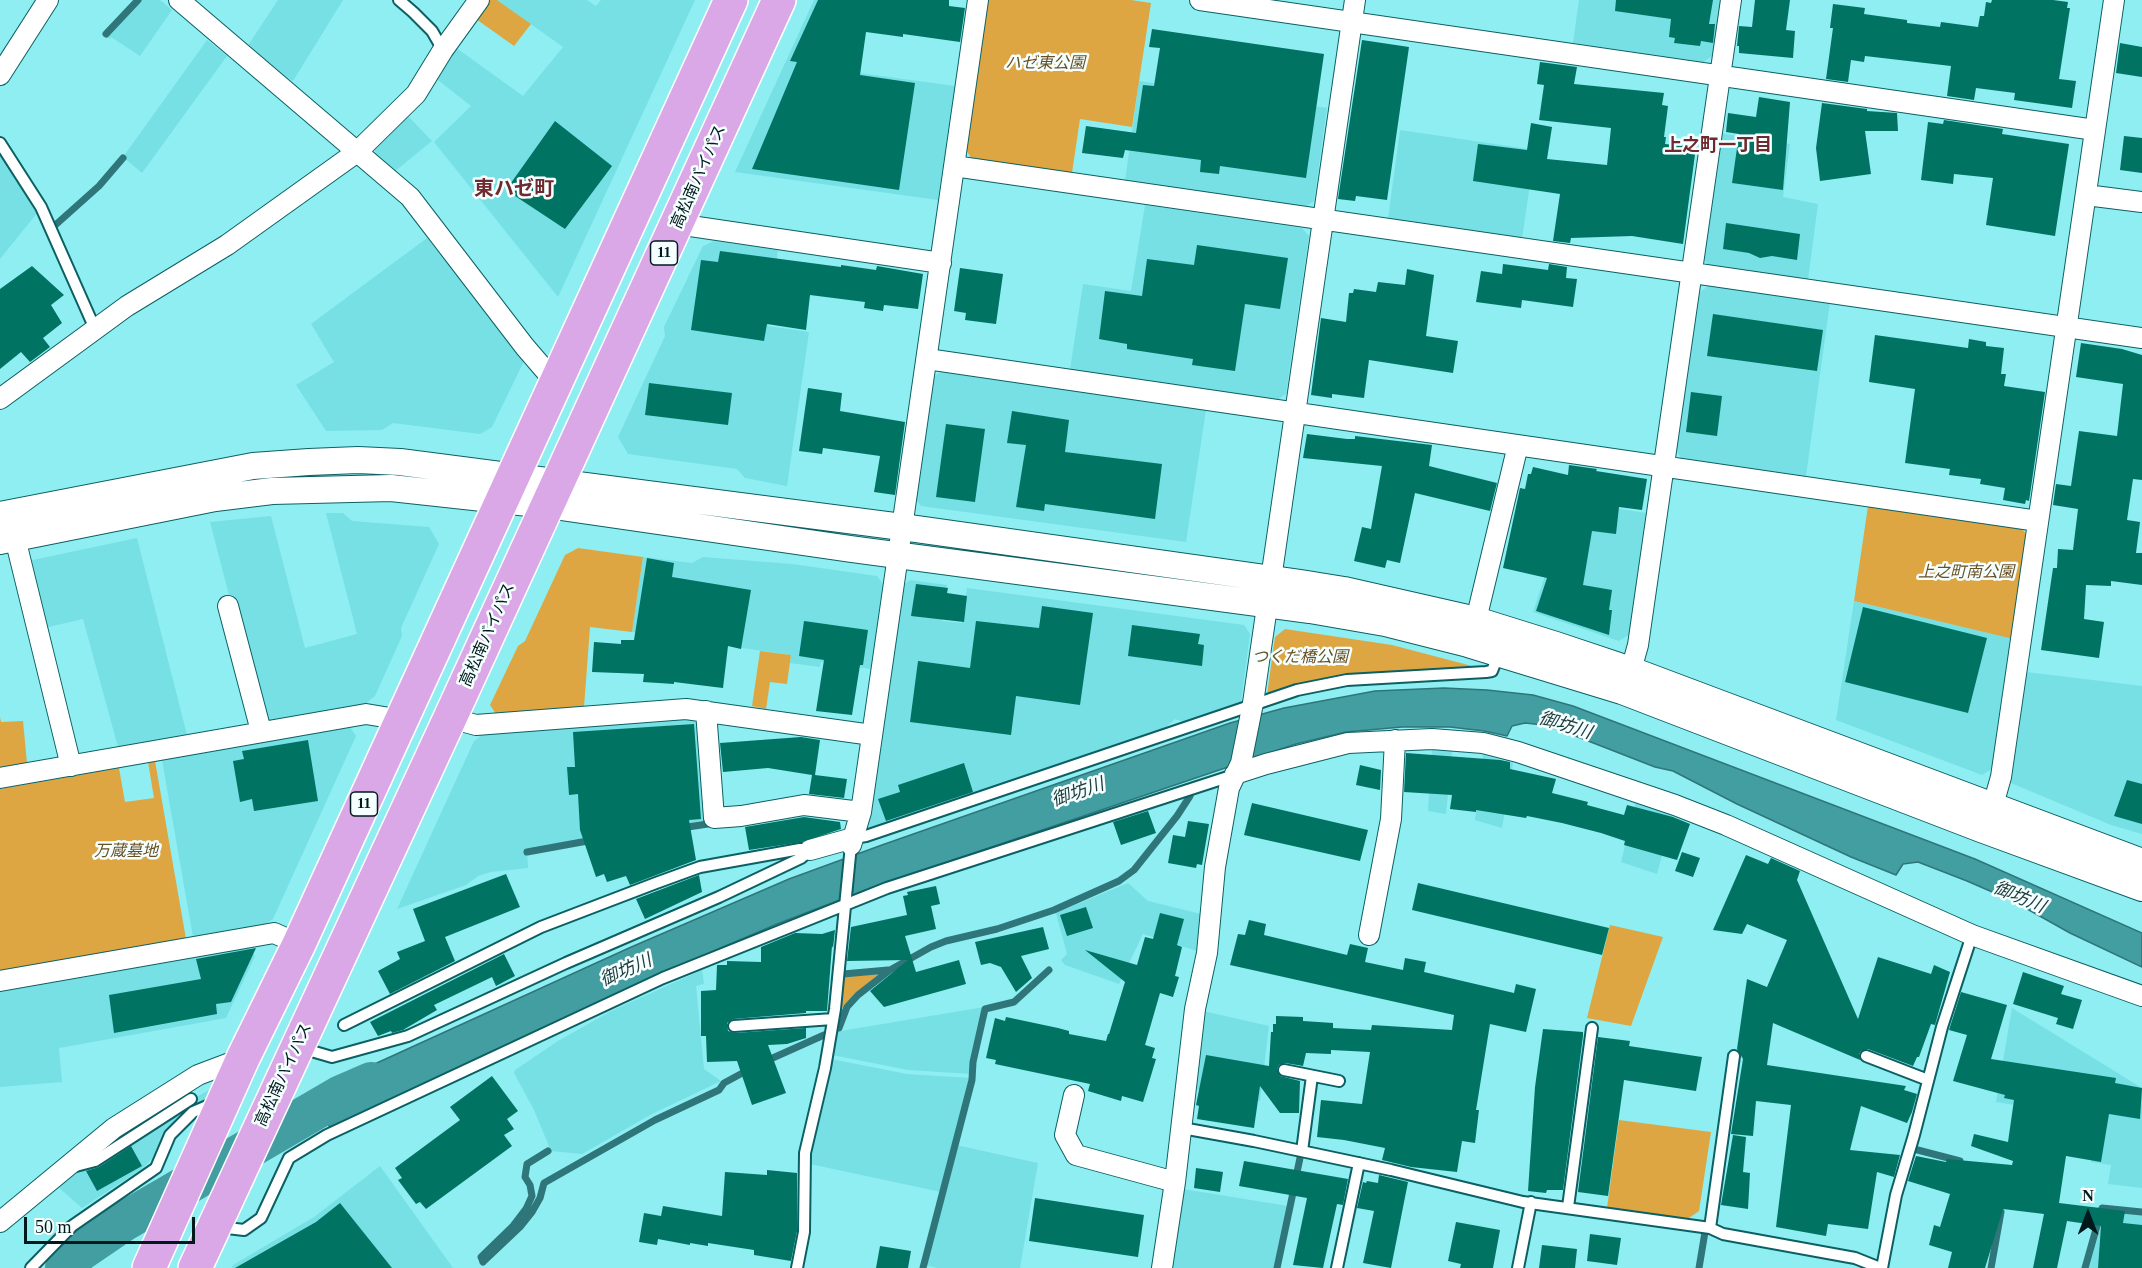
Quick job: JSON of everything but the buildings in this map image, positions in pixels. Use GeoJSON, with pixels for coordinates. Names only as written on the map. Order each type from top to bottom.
{"type":"FeatureCollection","features":[{"type":"Feature","properties":{"kind":"highway","name":"11"},"geometry":{"type":"LineString","coordinates":[[155,1256],[243,1058],[299,944],[731,0]]}},
{"type":"Feature","properties":{"kind":"highway","name":"高松南バイパス"},"geometry":{"type":"LineString","coordinates":[[195,1268],[779,0]]}},
{"type":"Feature","properties":{"kind":"street"},"geometry":{"type":"LineString","coordinates":[[0,75],[48,0]]}},
{"type":"Feature","properties":{"kind":"street"},"geometry":{"type":"LineString","coordinates":[[179,0],[410,197],[525,347],[556,383]]}},
{"type":"Feature","properties":{"kind":"street"},"geometry":{"type":"LineString","coordinates":[[0,399],[127,306],[227,244],[357,152],[416,94],[443,50],[479,0]]}},
{"type":"Feature","properties":{"kind":"street"},"geometry":{"type":"LineString","coordinates":[[810,850],[852,841],[861,812],[978,0]]}},
{"type":"Feature","properties":{"kind":"street"},"geometry":{"type":"LineString","coordinates":[[1200,0],[2095,130]]}},
{"type":"Feature","properties":{"kind":"street"},"geometry":{"type":"LineString","coordinates":[[1162,1268],[1182,1128],[1195,1009],[1207,953],[1215,867],[1229,788],[1238,769],[1252,707],[1355,0]]}},
{"type":"Feature","properties":{"kind":"street"},"geometry":{"type":"LineString","coordinates":[[1631,670],[1638,645],[1731,0]]}},
{"type":"Feature","properties":{"kind":"street"},"geometry":{"type":"LineString","coordinates":[[1993,806],[2001,777],[2114,0]]}},
{"type":"Feature","properties":{"kind":"street"},"geometry":{"type":"LineString","coordinates":[[954,166],[2142,338]]}},
{"type":"Feature","properties":{"kind":"street"},"geometry":{"type":"LineString","coordinates":[[2086,195],[2142,202]]}},
{"type":"Feature","properties":{"kind":"street"},"geometry":{"type":"LineString","coordinates":[[677,225],[941,263]]}},
{"type":"Feature","properties":{"kind":"street"},"geometry":{"type":"LineString","coordinates":[[927,359],[2038,521]]}},
{"type":"Feature","properties":{"kind":"street"},"geometry":{"type":"LineString","coordinates":[[1476,620],[1518,445]]}},
{"type":"Feature","properties":{"kind":"street"},"geometry":{"type":"LineString","coordinates":[[0,516],[253,466],[358,460],[400,462],[508,488],[902,527],[1344,590],[1476,620],[1631,670],[2142,862]]}},
{"type":"Feature","properties":{"kind":"street"},"geometry":{"type":"LineString","coordinates":[[71,766],[8,540],[215,498],[272,491],[508,488]]}},
{"type":"Feature","properties":{"kind":"street"},"geometry":{"type":"LineString","coordinates":[[553,494],[898,554],[1310,610],[1385,623],[1499,653],[1622,691],[1981,829],[2142,888]]}},
{"type":"Feature","properties":{"kind":"street"},"geometry":{"type":"LineString","coordinates":[[228,606],[261,731]]}},
{"type":"Feature","properties":{"kind":"street"},"geometry":{"type":"LineString","coordinates":[[450,718],[476,725],[686,709],[872,735]]}},
{"type":"Feature","properties":{"kind":"street"},"geometry":{"type":"LineString","coordinates":[[706,711],[714,818],[804,806],[861,812]]}},
{"type":"Feature","properties":{"kind":"street"},"geometry":{"type":"LineString","coordinates":[[0,778],[366,714],[402,720]]}},
{"type":"Feature","properties":{"kind":"street"},"geometry":{"type":"LineString","coordinates":[[1238,769],[1348,743],[1432,739],[1483,743],[1518,752],[1653,797],[1726,825],[1972,935],[2142,996]]}},
{"type":"Feature","properties":{"kind":"street"},"geometry":{"type":"LineString","coordinates":[[1369,935],[1391,819],[1395,740]]}},
{"type":"Feature","properties":{"kind":"street"},"geometry":{"type":"LineString","coordinates":[[0,981],[274,933],[299,944]]}},
{"type":"Feature","properties":{"kind":"street"},"geometry":{"type":"LineString","coordinates":[[0,1222],[114,1128],[175,1088],[214,1068],[243,1058]]}},
{"type":"Feature","properties":{"kind":"street"},"geometry":{"type":"LineString","coordinates":[[1074,1095],[1065,1135],[1076,1155],[1175,1182]]}},
{"type":"Feature","properties":{"kind":"lane"},"geometry":{"type":"LineString","coordinates":[[399,0],[432,31],[443,50]]}},
{"type":"Feature","properties":{"kind":"lane"},"geometry":{"type":"LineString","coordinates":[[0,143],[41,207],[95,329]]}},
{"type":"Feature","properties":{"kind":"lane"},"geometry":{"type":"LineString","coordinates":[[797,1268],[804,1232],[805,1154],[825,1068],[833,1019],[852,841],[1297,690],[1347,680],[1492,671],[1499,653]]}},
{"type":"Feature","properties":{"kind":"lane"},"geometry":{"type":"LineString","coordinates":[[213,1227],[244,1230],[261,1218],[289,1158],[327,1135],[663,978],[844,899],[988,854],[1238,769]]}},
{"type":"Feature","properties":{"kind":"lane"},"geometry":{"type":"LineString","coordinates":[[344,1025],[541,927],[656,883],[700,867],[800,849],[810,850]]}},
{"type":"Feature","properties":{"kind":"lane"},"geometry":{"type":"LineString","coordinates":[[297,1047],[332,1057],[408,1036],[566,963],[719,897],[801,858],[810,850]]}},
{"type":"Feature","properties":{"kind":"lane"},"geometry":{"type":"LineString","coordinates":[[1182,1128],[1359,1163],[1531,1202],[1710,1228],[1723,1234],[1855,1258],[1881,1268],[1896,1195],[1942,1027],[1972,935]]}},
{"type":"Feature","properties":{"kind":"lane"},"geometry":{"type":"LineString","coordinates":[[734,1026],[833,1019]]}},
{"type":"Feature","properties":{"kind":"lane"},"geometry":{"type":"LineString","coordinates":[[1568,1207],[1592,1028]]}},
{"type":"Feature","properties":{"kind":"lane"},"geometry":{"type":"LineString","coordinates":[[1710,1228],[1734,1056]]}},
{"type":"Feature","properties":{"kind":"lane"},"geometry":{"type":"LineString","coordinates":[[1866,1056],[1928,1080]]}},
{"type":"Feature","properties":{"kind":"lane"},"geometry":{"type":"LineString","coordinates":[[1284,1070],[1339,1081]]}},
{"type":"Feature","properties":{"kind":"lane"},"geometry":{"type":"LineString","coordinates":[[1302,1151],[1312,1076]]}},
{"type":"Feature","properties":{"kind":"lane"},"geometry":{"type":"LineString","coordinates":[[31,1268],[72,1226],[156,1168],[170,1135],[192,1112],[227,1097]]}},
{"type":"Feature","properties":{"kind":"lane"},"geometry":{"type":"LineString","coordinates":[[63,1169],[95,1161],[191,1099]]}},
{"type":"Feature","properties":{"kind":"lane"},"geometry":{"type":"LineString","coordinates":[[1337,1268],[1359,1163]]}},
{"type":"Feature","properties":{"kind":"lane"},"geometry":{"type":"LineString","coordinates":[[1518,1268],[1531,1202]]}},
{"type":"Feature","properties":{"kind":"shaded area"},"geometry":{"type":"Polygon","coordinates":[[[139,0],[160,0],[172,10],[140,56],[111,37],[110,39],[105,36],[116,27],[139,0]]]}},
{"type":"Feature","properties":{"kind":"shaded area"},"geometry":{"type":"Polygon","coordinates":[[[278,0],[343,0],[293,81],[276,71],[247,47],[278,0]]]}},
{"type":"Feature","properties":{"kind":"shaded area"},"geometry":{"type":"Polygon","coordinates":[[[497,0],[587,0],[596,6],[601,0],[695,0],[558,297],[434,142],[471,106],[434,77],[455,47],[523,96],[563,47],[497,0]]]}},
{"type":"Feature","properties":{"kind":"shaded area"},"geometry":{"type":"Polygon","coordinates":[[[814,0],[869,0],[859,73],[955,86],[938,200],[735,172],[814,0]]]}},
{"type":"Feature","properties":{"kind":"shaded area"},"geometry":{"type":"Polygon","coordinates":[[[1579,0],[1721,0],[1714,55],[1703,62],[1573,43],[1579,0]]]}},
{"type":"Feature","properties":{"kind":"shaded area"},"geometry":{"type":"Polygon","coordinates":[[[207,40],[227,56],[142,173],[123,157],[207,40]]]}},
{"type":"Feature","properties":{"kind":"shaded area"},"geometry":{"type":"Polygon","coordinates":[[[1139,81],[1327,108],[1314,201],[1305,207],[1125,181],[1139,81]]]}},
{"type":"Feature","properties":{"kind":"shaded area"},"geometry":{"type":"Polygon","coordinates":[[[406,114],[432,141],[394,172],[375,156],[375,146],[398,127],[406,114]]]}},
{"type":"Feature","properties":{"kind":"shaded area"},"geometry":{"type":"Polygon","coordinates":[[[1400,130],[1535,150],[1522,239],[1388,219],[1400,130]]]}},
{"type":"Feature","properties":{"kind":"shaded area"},"geometry":{"type":"Polygon","coordinates":[[[1719,133],[1790,144],[1783,197],[1818,204],[1808,280],[1710,267],[1703,258],[1719,133]]]}},
{"type":"Feature","properties":{"kind":"shaded area"},"geometry":{"type":"Polygon","coordinates":[[[0,148],[38,212],[0,259],[0,148]]]}},
{"type":"Feature","properties":{"kind":"shaded area"},"geometry":{"type":"Polygon","coordinates":[[[1145,205],[1302,228],[1309,236],[1286,394],[1277,400],[1070,370],[1083,284],[1131,291],[1145,205]]]}},
{"type":"Feature","properties":{"kind":"shaded area"},"geometry":{"type":"Polygon","coordinates":[[[427,238],[524,361],[492,427],[480,434],[393,423],[382,430],[326,431],[296,385],[334,362],[311,324],[427,238]]]}},
{"type":"Feature","properties":{"kind":"shaded area"},"geometry":{"type":"Polygon","coordinates":[[[714,241],[778,250],[768,326],[809,332],[787,486],[745,478],[737,469],[628,454],[618,437],[665,336],[664,327],[703,246],[714,241]]]}},
{"type":"Feature","properties":{"kind":"shaded area"},"geometry":{"type":"Polygon","coordinates":[[[1708,286],[1830,302],[1806,476],[1681,458],[1675,448],[1696,295],[1708,286]]]}},
{"type":"Feature","properties":{"kind":"shaded area"},"geometry":{"type":"Polygon","coordinates":[[[941,372],[1206,410],[1186,542],[921,506],[915,498],[933,377],[941,372]]]}},
{"type":"Feature","properties":{"kind":"shaded area"},"geometry":{"type":"Polygon","coordinates":[[[1564,501],[1647,513],[1632,633],[1619,641],[1533,612],[1545,576],[1564,501]]]}},
{"type":"Feature","properties":{"kind":"shaded area"},"geometry":{"type":"Polygon","coordinates":[[[326,513],[343,513],[352,521],[429,527],[439,544],[401,628],[402,636],[375,696],[365,704],[262,722],[210,522],[271,516],[305,648],[357,634],[326,513]]]}},
{"type":"Feature","properties":{"kind":"shaded area"},"geometry":{"type":"Polygon","coordinates":[[[137,538],[187,735],[118,747],[83,619],[44,628],[28,561],[137,538]]]}},
{"type":"Feature","properties":{"kind":"shaded area"},"geometry":{"type":"Polygon","coordinates":[[[643,557],[692,563],[703,557],[792,564],[877,576],[883,584],[871,669],[821,662],[820,667],[790,663],[791,655],[632,632],[643,557]]]}},
{"type":"Feature","properties":{"kind":"shaded area"},"geometry":{"type":"Polygon","coordinates":[[[910,580],[947,585],[942,621],[962,623],[967,588],[1244,625],[1250,634],[1241,702],[1184,722],[1175,719],[1164,729],[867,833],[902,586],[910,580]]]}},
{"type":"Feature","properties":{"kind":"shaded area"},"geometry":{"type":"Polygon","coordinates":[[[1854,601],[2013,639],[1995,767],[1982,775],[1836,720],[1854,601]]]}},
{"type":"Feature","properties":{"kind":"shaded area"},"geometry":{"type":"Polygon","coordinates":[[[2026,672],[2142,686],[2142,834],[2111,825],[2011,783],[2026,672]]]}},
{"type":"Feature","properties":{"kind":"shaded area"},"geometry":{"type":"Polygon","coordinates":[[[692,719],[700,726],[707,823],[606,836],[527,850],[528,868],[491,872],[478,876],[466,885],[397,909],[474,741],[482,735],[692,719]]]}},
{"type":"Feature","properties":{"kind":"shaded area"},"geometry":{"type":"Polygon","coordinates":[[[350,727],[356,736],[273,919],[264,925],[193,937],[162,760],[350,727]]]}},
{"type":"Feature","properties":{"kind":"shaded area"},"geometry":{"type":"Polygon","coordinates":[[[1432,749],[1452,751],[1446,814],[1428,811],[1432,749]]]}},
{"type":"Feature","properties":{"kind":"shaded area"},"geometry":{"type":"Polygon","coordinates":[[[1483,755],[1513,763],[1502,828],[1475,820],[1483,755]]]}},
{"type":"Feature","properties":{"kind":"shaded area"},"geometry":{"type":"Polygon","coordinates":[[[1636,802],[1673,814],[1657,874],[1621,862],[1636,802]]]}},
{"type":"Feature","properties":{"kind":"shaded area"},"geometry":{"type":"Polygon","coordinates":[[[1128,883],[1148,901],[1201,914],[1197,951],[1143,934],[1119,984],[1065,965],[1061,960],[1067,954],[1056,913],[1128,883]]]}},
{"type":"Feature","properties":{"kind":"shaded area"},"geometry":{"type":"Polygon","coordinates":[[[249,948],[255,956],[226,1018],[59,1048],[62,1082],[0,1087],[0,992],[249,948]]]}},
{"type":"Feature","properties":{"kind":"shaded area"},"geometry":{"type":"Polygon","coordinates":[[[702,970],[704,984],[696,986],[704,1069],[721,1081],[652,1114],[582,1154],[551,1151],[534,1110],[514,1073],[515,1070],[558,1041],[611,1011],[702,970]]]}},
{"type":"Feature","properties":{"kind":"shaded area"},"geometry":{"type":"Polygon","coordinates":[[[984,1007],[971,1074],[908,1070],[832,1055],[835,1032],[984,1007]]]}},
{"type":"Feature","properties":{"kind":"shaded area"},"geometry":{"type":"Polygon","coordinates":[[[2012,1008],[2142,1088],[2142,1188],[2108,1184],[2111,1165],[2091,1162],[2097,1118],[1996,1102],[2012,1008]]]}},
{"type":"Feature","properties":{"kind":"shaded area"},"geometry":{"type":"Polygon","coordinates":[[[1203,1011],[1269,1026],[1260,1101],[1195,1089],[1203,1011]]]}},
{"type":"Feature","properties":{"kind":"shaded area"},"geometry":{"type":"Polygon","coordinates":[[[831,1059],[907,1074],[971,1078],[941,1192],[810,1164],[812,1138],[831,1059]]]}},
{"type":"Feature","properties":{"kind":"shaded area"},"geometry":{"type":"Polygon","coordinates":[[[233,1076],[143,1168],[82,1208],[57,1186],[91,1158],[233,1076]]]}},
{"type":"Feature","properties":{"kind":"shaded area"},"geometry":{"type":"Polygon","coordinates":[[[956,1145],[1038,1163],[1020,1268],[937,1268],[925,1265],[956,1145]]]}},
{"type":"Feature","properties":{"kind":"shaded area"},"geometry":{"type":"Polygon","coordinates":[[[380,1166],[453,1268],[232,1268],[233,1265],[314,1217],[380,1166]]]}},
{"type":"Feature","properties":{"kind":"shaded area"},"geometry":{"type":"Polygon","coordinates":[[[1183,1189],[1288,1206],[1276,1268],[1171,1268],[1183,1189]]]}},
{"type":"Feature","properties":{"kind":"shaded area"},"geometry":{"type":"Polygon","coordinates":[[[2103,1209],[2142,1213],[2142,1268],[2085,1268],[2103,1209]]]}},
{"type":"Feature","properties":{"kind":"green space"},"geometry":{"type":"Polygon","coordinates":[[[490,0],[497,0],[531,24],[514,46],[476,19],[490,0]]]}},
{"type":"Feature","properties":{"kind":"green space","name":"ハゼ東公園"},"geometry":{"type":"Polygon","coordinates":[[[988,0],[1131,0],[1151,3],[1132,127],[1080,119],[1072,173],[972,159],[966,150],[988,0]]]}},
{"type":"Feature","properties":{"kind":"green space","name":"上之町南公園"},"geometry":{"type":"Polygon","coordinates":[[[1868,506],[2020,527],[2027,535],[2013,639],[1854,601],[1868,506]]]}},
{"type":"Feature","properties":{"kind":"green space"},"geometry":{"type":"Polygon","coordinates":[[[578,548],[643,557],[632,632],[590,627],[584,707],[496,714],[490,705],[518,646],[525,641],[565,555],[578,548]]]}},
{"type":"Feature","properties":{"kind":"green space","name":"つくだ橋公園"},"geometry":{"type":"Polygon","coordinates":[[[1285,629],[1392,645],[1472,666],[1471,670],[1267,695],[1275,637],[1285,629]]]}},
{"type":"Feature","properties":{"kind":"green space"},"geometry":{"type":"Polygon","coordinates":[[[760,651],[791,655],[787,684],[770,682],[766,709],[752,706],[760,651]]]}},
{"type":"Feature","properties":{"kind":"green space"},"geometry":{"type":"Polygon","coordinates":[[[0,717],[1,722],[23,721],[27,763],[0,768],[0,717]]]}},
{"type":"Feature","properties":{"kind":"green space","name":"万蔵墓地"},"geometry":{"type":"Polygon","coordinates":[[[155,761],[186,939],[0,971],[0,789],[119,768],[125,802],[154,798],[148,762],[155,761]]]}},
{"type":"Feature","properties":{"kind":"green space"},"geometry":{"type":"Polygon","coordinates":[[[1610,925],[1663,937],[1631,1026],[1587,1018],[1610,925]]]}},
{"type":"Feature","properties":{"kind":"green space"},"geometry":{"type":"Polygon","coordinates":[[[879,974],[855,994],[841,1009],[842,977],[879,974]]]}},
{"type":"Feature","properties":{"kind":"green space"},"geometry":{"type":"Polygon","coordinates":[[[1619,1120],[1711,1132],[1699,1211],[1686,1220],[1607,1208],[1619,1120]]]}},
{"type":"Feature","properties":{"kind":"water"},"geometry":{"type":"Polygon","coordinates":[[[1444,688],[1533,695],[1573,706],[1975,859],[2142,933],[2142,967],[2070,933],[2013,901],[1967,881],[1918,862],[1903,864],[1896,875],[1851,857],[1737,804],[1673,771],[1655,767],[1560,730],[1525,723],[1512,726],[1507,736],[1450,727],[1402,727],[1346,732],[1296,744],[871,888],[777,924],[681,965],[330,1128],[315,1094],[368,1067],[629,948],[789,879],[882,845],[1230,723],[1284,708],[1375,691],[1444,688]]]}},
{"type":"Feature","properties":{"kind":"waterway"},"geometry":{"type":"LineString","coordinates":[[106,34],[138,0]]}},
{"type":"Feature","properties":{"kind":"waterway"},"geometry":{"type":"LineString","coordinates":[[52,228],[99,186],[123,158]]}},
{"type":"Feature","properties":{"kind":"waterway"},"geometry":{"type":"LineString","coordinates":[[839,1028],[847,1007],[858,995],[890,970],[931,947],[1054,910],[1119,881],[1134,870],[1190,796]]}},
{"type":"Feature","properties":{"kind":"waterway"},"geometry":{"type":"LineString","coordinates":[[681,828],[708,824]]}},
{"type":"Feature","properties":{"kind":"waterway"},"geometry":{"type":"LineString","coordinates":[[527,852],[593,840]]}},
{"type":"Feature","properties":{"kind":"waterway"},"geometry":{"type":"LineString","coordinates":[[843,974],[888,970]]}},
{"type":"Feature","properties":{"kind":"waterway"},"geometry":{"type":"LineString","coordinates":[[923,1268],[972,1080],[973,1062],[985,1009],[1014,1002],[1049,970]]}},
{"type":"Feature","properties":{"kind":"waterway"},"geometry":{"type":"LineString","coordinates":[[766,1061],[824,1035]]}},
{"type":"Feature","properties":{"kind":"waterway"},"geometry":{"type":"LineString","coordinates":[[483,1262],[520,1227],[532,1212],[540,1198],[544,1183],[655,1120],[719,1090],[724,1083],[748,1070]]}},
{"type":"Feature","properties":{"kind":"waterway","name":"御坊川"},"geometry":{"type":"LineString","coordinates":[[65,1268],[79,1252],[123,1222],[341,1095],[371,1082]]}},
{"type":"Feature","properties":{"kind":"waterway"},"geometry":{"type":"LineString","coordinates":[[1910,1148],[1960,1161]]}},
{"type":"Feature","properties":{"kind":"waterway"},"geometry":{"type":"LineString","coordinates":[[483,1262],[481,1257],[513,1226],[526,1209],[532,1196],[530,1185],[525,1177],[527,1164],[548,1151]]}},
{"type":"Feature","properties":{"kind":"waterway"},"geometry":{"type":"LineString","coordinates":[[1296,1177],[1300,1158]]}},
{"type":"Feature","properties":{"kind":"waterway"},"geometry":{"type":"LineString","coordinates":[[1277,1268],[1294,1188]]}},
{"type":"Feature","properties":{"kind":"waterway"},"geometry":{"type":"LineString","coordinates":[[2085,1268],[2102,1208],[2142,1212]]}},
{"type":"Feature","properties":{"kind":"waterway"},"geometry":{"type":"LineString","coordinates":[[1991,1268],[2001,1212]]}},
{"type":"Feature","properties":{"kind":"waterway"},"geometry":{"type":"LineString","coordinates":[[1699,1268],[1705,1232]]}},
{"type":"Feature","properties":{"kind":"district","name":"上之町一丁目"},"geometry":{"type":"Point","coordinates":[1718,146]}},
{"type":"Feature","properties":{"kind":"district","name":"東ハゼ町"},"geometry":{"type":"Point","coordinates":[514,190]}}]}
